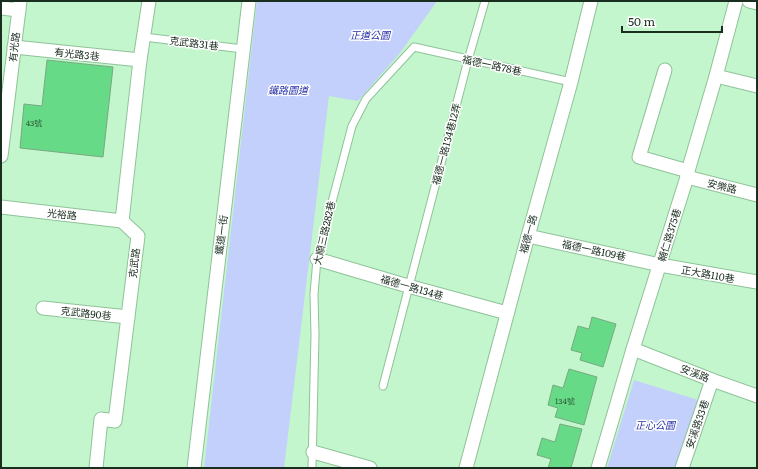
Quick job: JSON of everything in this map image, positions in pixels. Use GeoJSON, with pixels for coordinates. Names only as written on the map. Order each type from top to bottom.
{"type":"FeatureCollection","features":[{"type":"Feature","properties":{"kind":"street"},"geometry":{"type":"LineString","coordinates":[[122,221],[140,60],[149,1]]}},
{"type":"Feature","properties":{"kind":"street","name":"鐵道一街"},"geometry":{"type":"LineString","coordinates":[[194,468],[249,1]]}},
{"type":"Feature","properties":{"kind":"street","name":"福德一路"},"geometry":{"type":"LineString","coordinates":[[466,468],[571,82],[591,1]]}},
{"type":"Feature","properties":{"kind":"street","name":"輔仁路375巷"},"geometry":{"type":"LineString","coordinates":[[598,468],[716,76],[736,1]]}},
{"type":"Feature","properties":{"kind":"street"},"geometry":{"type":"LineString","coordinates":[[749,1],[757,3]]}},
{"type":"Feature","properties":{"kind":"street"},"geometry":{"type":"LineString","coordinates":[[1,8],[19,5]]}},
{"type":"Feature","properties":{"kind":"street","name":"有光路"},"geometry":{"type":"LineString","coordinates":[[1,156],[4,101],[14,47],[19,5]]}},
{"type":"Feature","properties":{"kind":"street","name":"有光路3巷"},"geometry":{"type":"LineString","coordinates":[[14,47],[140,60]]}},
{"type":"Feature","properties":{"kind":"street","name":"安樂路"},"geometry":{"type":"LineString","coordinates":[[665,70],[639,157],[687,174],[757,195]]}},
{"type":"Feature","properties":{"kind":"street"},"geometry":{"type":"LineString","coordinates":[[716,76],[757,86]]}},
{"type":"Feature","properties":{"kind":"street","name":"光裕路"},"geometry":{"type":"LineString","coordinates":[[1,208],[122,221]]}},
{"type":"Feature","properties":{"kind":"street","name":"克武路"},"geometry":{"type":"LineString","coordinates":[[96,468],[101,419],[115,421],[138,236],[122,221]]}},
{"type":"Feature","properties":{"kind":"street","name":"福德一路109巷"},"geometry":{"type":"LineString","coordinates":[[528,236],[660,265]]}},
{"type":"Feature","properties":{"kind":"street","name":"福德一路134巷"},"geometry":{"type":"LineString","coordinates":[[317,259],[507,313]]}},
{"type":"Feature","properties":{"kind":"street","name":"正大路110巷"},"geometry":{"type":"LineString","coordinates":[[660,265],[757,282]]}},
{"type":"Feature","properties":{"kind":"street","name":"克武路90巷"},"geometry":{"type":"LineString","coordinates":[[43,308],[128,317]]}},
{"type":"Feature","properties":{"kind":"street","name":"安溪路"},"geometry":{"type":"LineString","coordinates":[[633,349],[757,396]]}},
{"type":"Feature","properties":{"kind":"street","name":"安溪路33巷"},"geometry":{"type":"LineString","coordinates":[[682,468],[712,380]]}},
{"type":"Feature","properties":{"kind":"street"},"geometry":{"type":"LineString","coordinates":[[313,452],[370,468]]}},
{"type":"Feature","properties":{"kind":"lane","name":"福德一路134巷12弄"},"geometry":{"type":"LineString","coordinates":[[383,386],[408,286],[485,1]]}},
{"type":"Feature","properties":{"kind":"lane","name":"克武路31巷"},"geometry":{"type":"LineString","coordinates":[[144,37],[244,49]]}},
{"type":"Feature","properties":{"kind":"lane","name":"福德一路78巷"},"geometry":{"type":"LineString","coordinates":[[414,47],[571,82]]}},
{"type":"Feature","properties":{"kind":"lane","name":"大順三路282巷"},"geometry":{"type":"LineString","coordinates":[[312,468],[315,335],[314,294],[317,259],[352,126],[366,99],[414,47]]}},
{"type":"Feature","properties":{"kind":"green space","name":"鐵路園道"},"geometry":{"type":"Polygon","coordinates":[[[257,1],[437,1],[400,53],[358,101],[329,96],[284,468],[204,468],[257,1]]]}},
{"type":"Feature","properties":{"kind":"green space","name":"正心公園"},"geometry":{"type":"Polygon","coordinates":[[[634,380],[698,400],[675,468],[607,468],[634,380]]]}},
{"type":"Feature","properties":{"kind":"building"},"geometry":{"type":"Polygon","coordinates":[[[47,60],[113,67],[103,157],[20,148],[24,104],[42,106],[47,60]]]}},
{"type":"Feature","properties":{"kind":"building"},"geometry":{"type":"Polygon","coordinates":[[[592,317],[616,324],[603,367],[580,360],[582,353],[571,350],[578,326],[589,329],[592,317]]]}},
{"type":"Feature","properties":{"kind":"building"},"geometry":{"type":"Polygon","coordinates":[[[569,369],[597,377],[584,425],[555,417],[558,408],[548,405],[553,385],[563,388],[569,369]]]}},
{"type":"Feature","properties":{"kind":"building"},"geometry":{"type":"Polygon","coordinates":[[[560,424],[582,429],[571,468],[548,468],[551,459],[537,455],[542,438],[555,442],[560,424]]]}},
{"type":"Feature","properties":{"kind":"park label","name":"正道公園"},"geometry":{"type":"Point","coordinates":[370,35]}}]}
